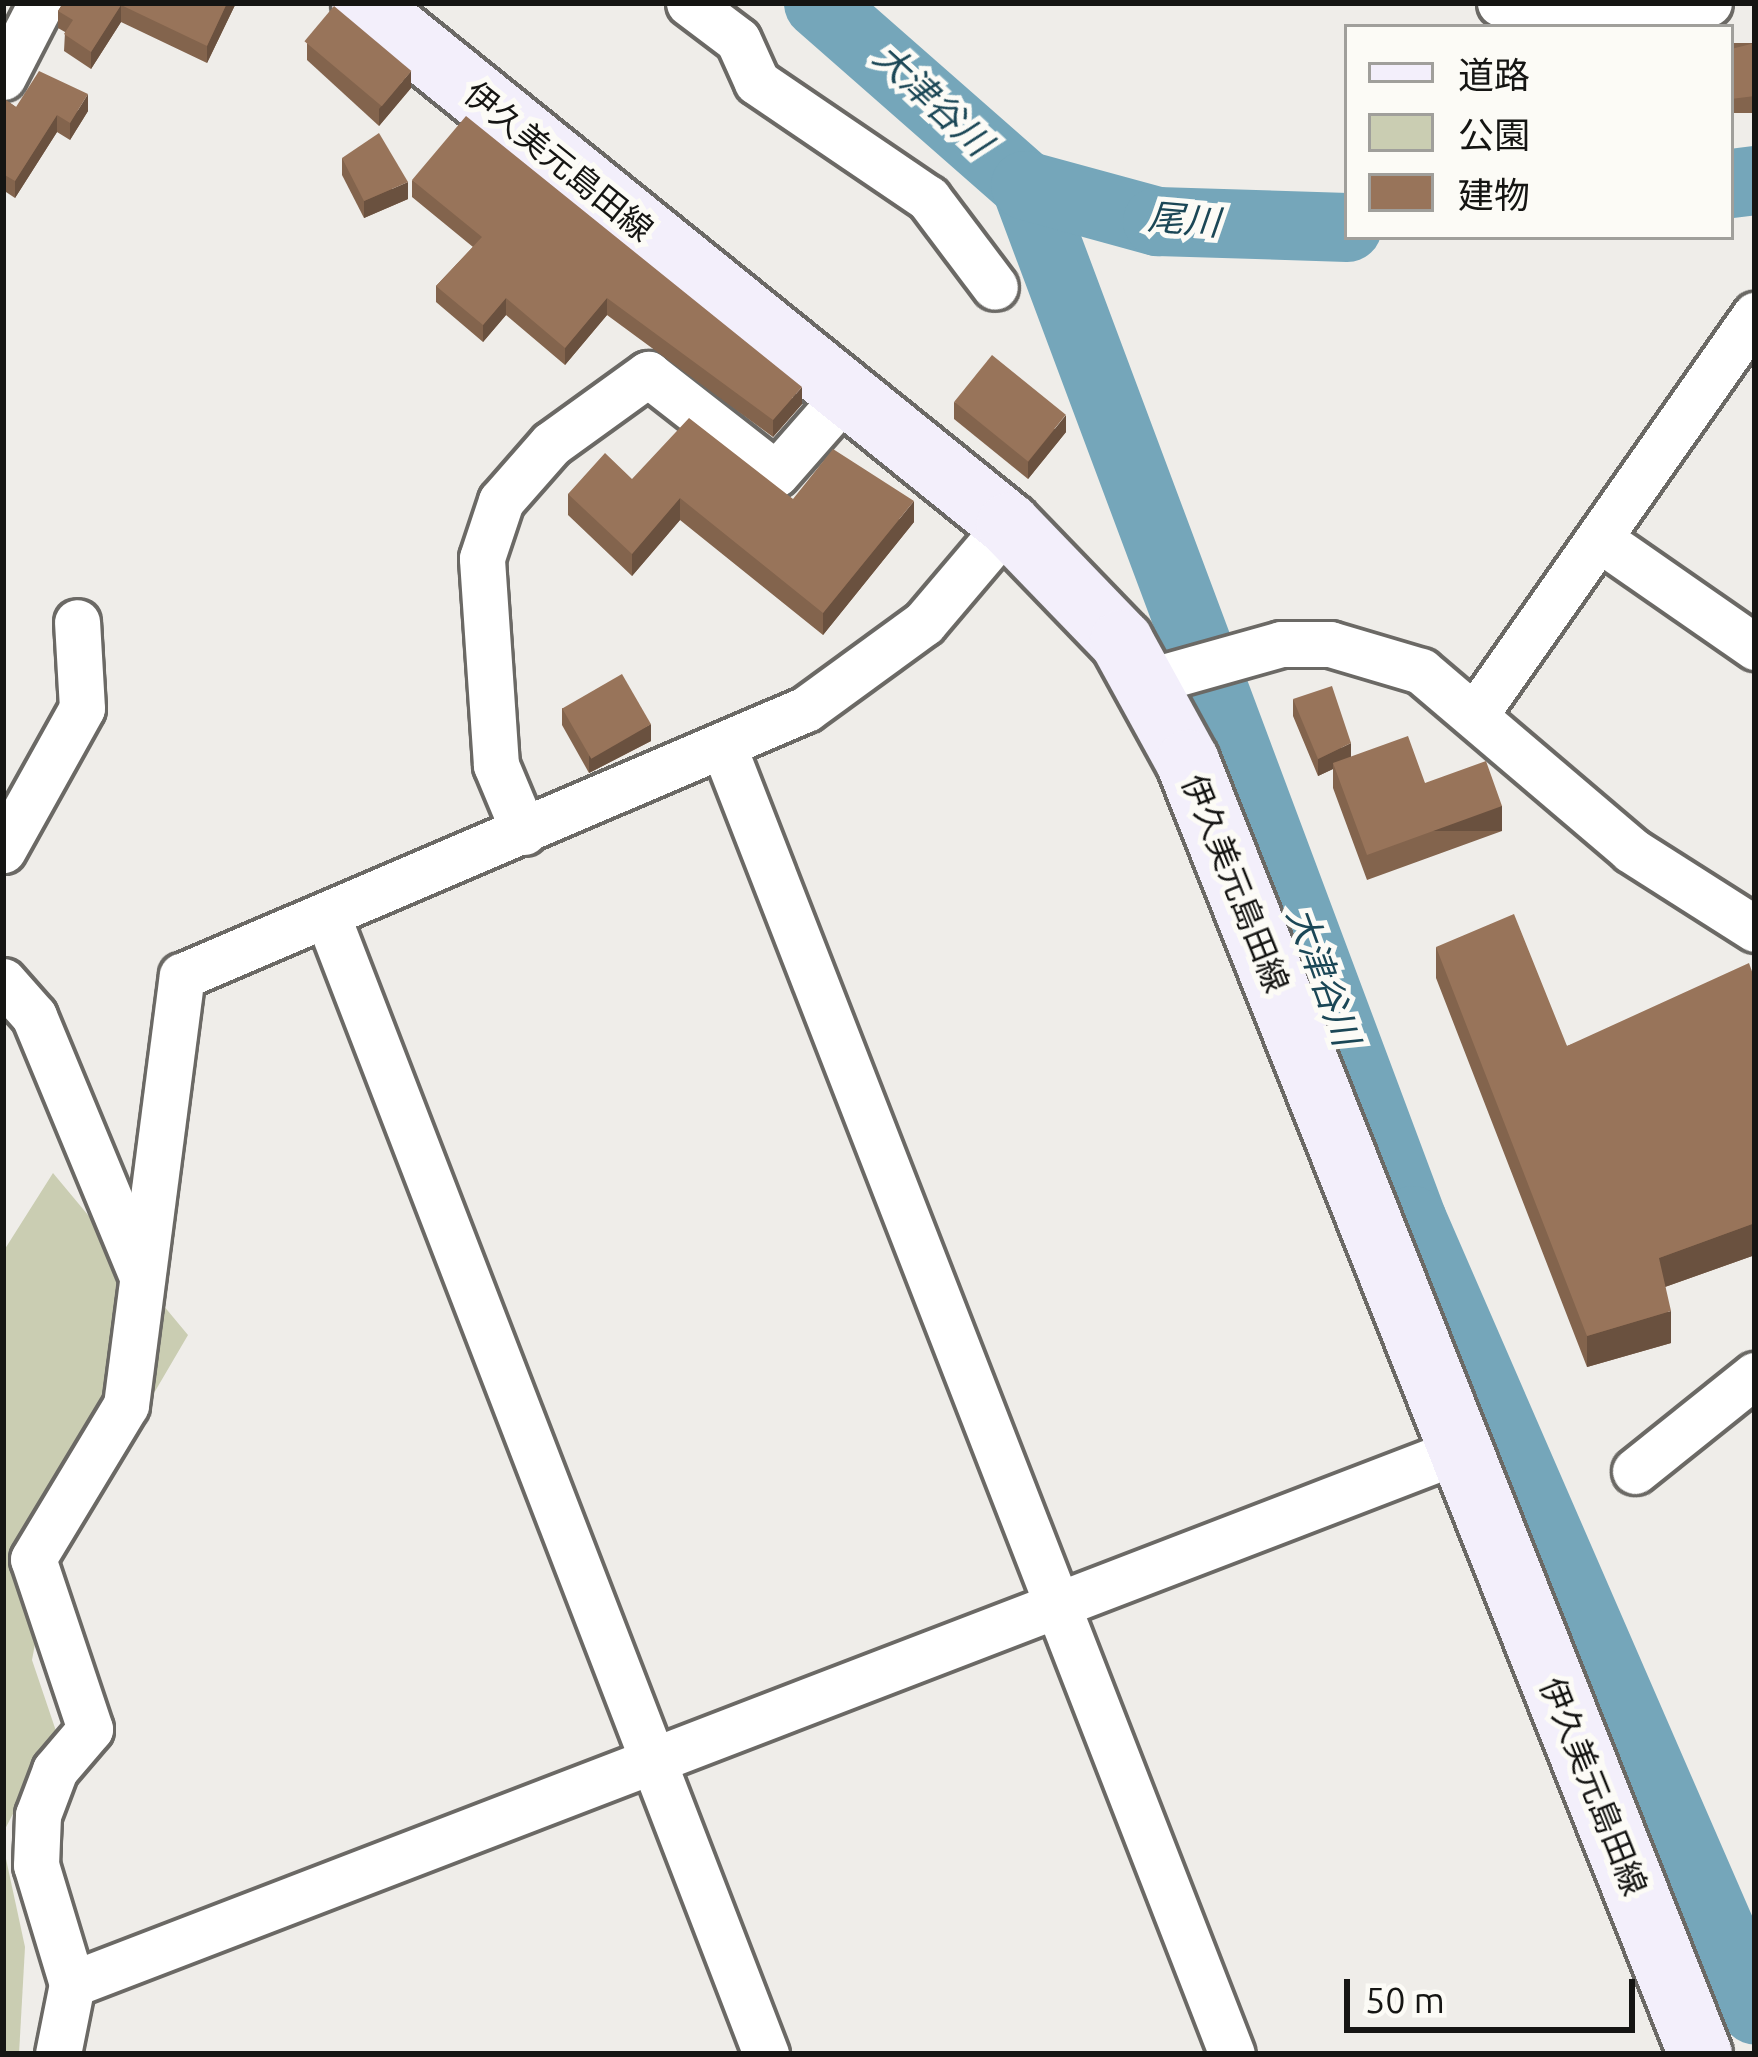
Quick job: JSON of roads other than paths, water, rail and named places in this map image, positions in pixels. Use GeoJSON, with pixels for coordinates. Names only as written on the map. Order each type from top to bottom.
{"type":"FeatureCollection","features":[{"type":"Feature","properties":{"kind":"main road","name":"伊久美元島田線"},"geometry":{"type":"LineString","coordinates":[[363,3],[1008,524],[1162,677],[1187,761],[1700,2054]]}},
{"type":"Feature","properties":{"kind":"street"},"geometry":{"type":"LineString","coordinates":[[3,77],[41,3]]}},
{"type":"Feature","properties":{"kind":"street"},"geometry":{"type":"LineString","coordinates":[[689,3],[738,40],[757,82],[928,198],[995,287]]}},
{"type":"Feature","properties":{"kind":"street"},"geometry":{"type":"LineString","coordinates":[[1500,3],[1586,24],[1658,20],[1709,3]]}},
{"type":"Feature","properties":{"kind":"street"},"geometry":{"type":"LineString","coordinates":[[1478,712],[1755,315]]}},
{"type":"Feature","properties":{"kind":"street"},"geometry":{"type":"LineString","coordinates":[[524,832],[496,765],[482,558],[501,501],[551,444],[648,374],[776,474],[848,392]]}},
{"type":"Feature","properties":{"kind":"street"},"geometry":{"type":"LineString","coordinates":[[58,2054],[72,1984],[36,1865],[38,1815],[55,1770],[90,1729],[33,1559],[126,1405],[182,976],[724,748],[862,677],[1008,524]]}},
{"type":"Feature","properties":{"kind":"street"},"geometry":{"type":"LineString","coordinates":[[1600,540],[1755,647]]}},
{"type":"Feature","properties":{"kind":"street"},"geometry":{"type":"LineString","coordinates":[[3,850],[82,708],[77,622]]}},
{"type":"Feature","properties":{"kind":"street"},"geometry":{"type":"LineString","coordinates":[[1162,677],[1281,644],[1375,654],[1478,712],[1631,850],[1755,929]]}},
{"type":"Feature","properties":{"kind":"street"},"geometry":{"type":"LineString","coordinates":[[724,748],[1232,2054]]}},
{"type":"Feature","properties":{"kind":"street"},"geometry":{"type":"LineString","coordinates":[[327,915],[766,2054]]}},
{"type":"Feature","properties":{"kind":"street"},"geometry":{"type":"LineString","coordinates":[[3,981],[34,1016],[142,1278]]}},
{"type":"Feature","properties":{"kind":"street"},"geometry":{"type":"LineString","coordinates":[[1635,1471],[1755,1375]]}},
{"type":"Feature","properties":{"kind":"street"},"geometry":{"type":"LineString","coordinates":[[72,1984],[1460,1450]]}},
{"type":"Feature","properties":{"kind":"waterway","name":"大津谷川"},"geometry":{"type":"LineString","coordinates":[[818,3],[1025,185],[1412,1220],[1755,2010]]}},
{"type":"Feature","properties":{"kind":"waterway","name":"尾川"},"geometry":{"type":"LineString","coordinates":[[1734,183],[1755,180]]}},
{"type":"Feature","properties":{"kind":"waterway","name":"尾川"},"geometry":{"type":"LineString","coordinates":[[1025,185],[1157,221],[1344,227]]}}]}
